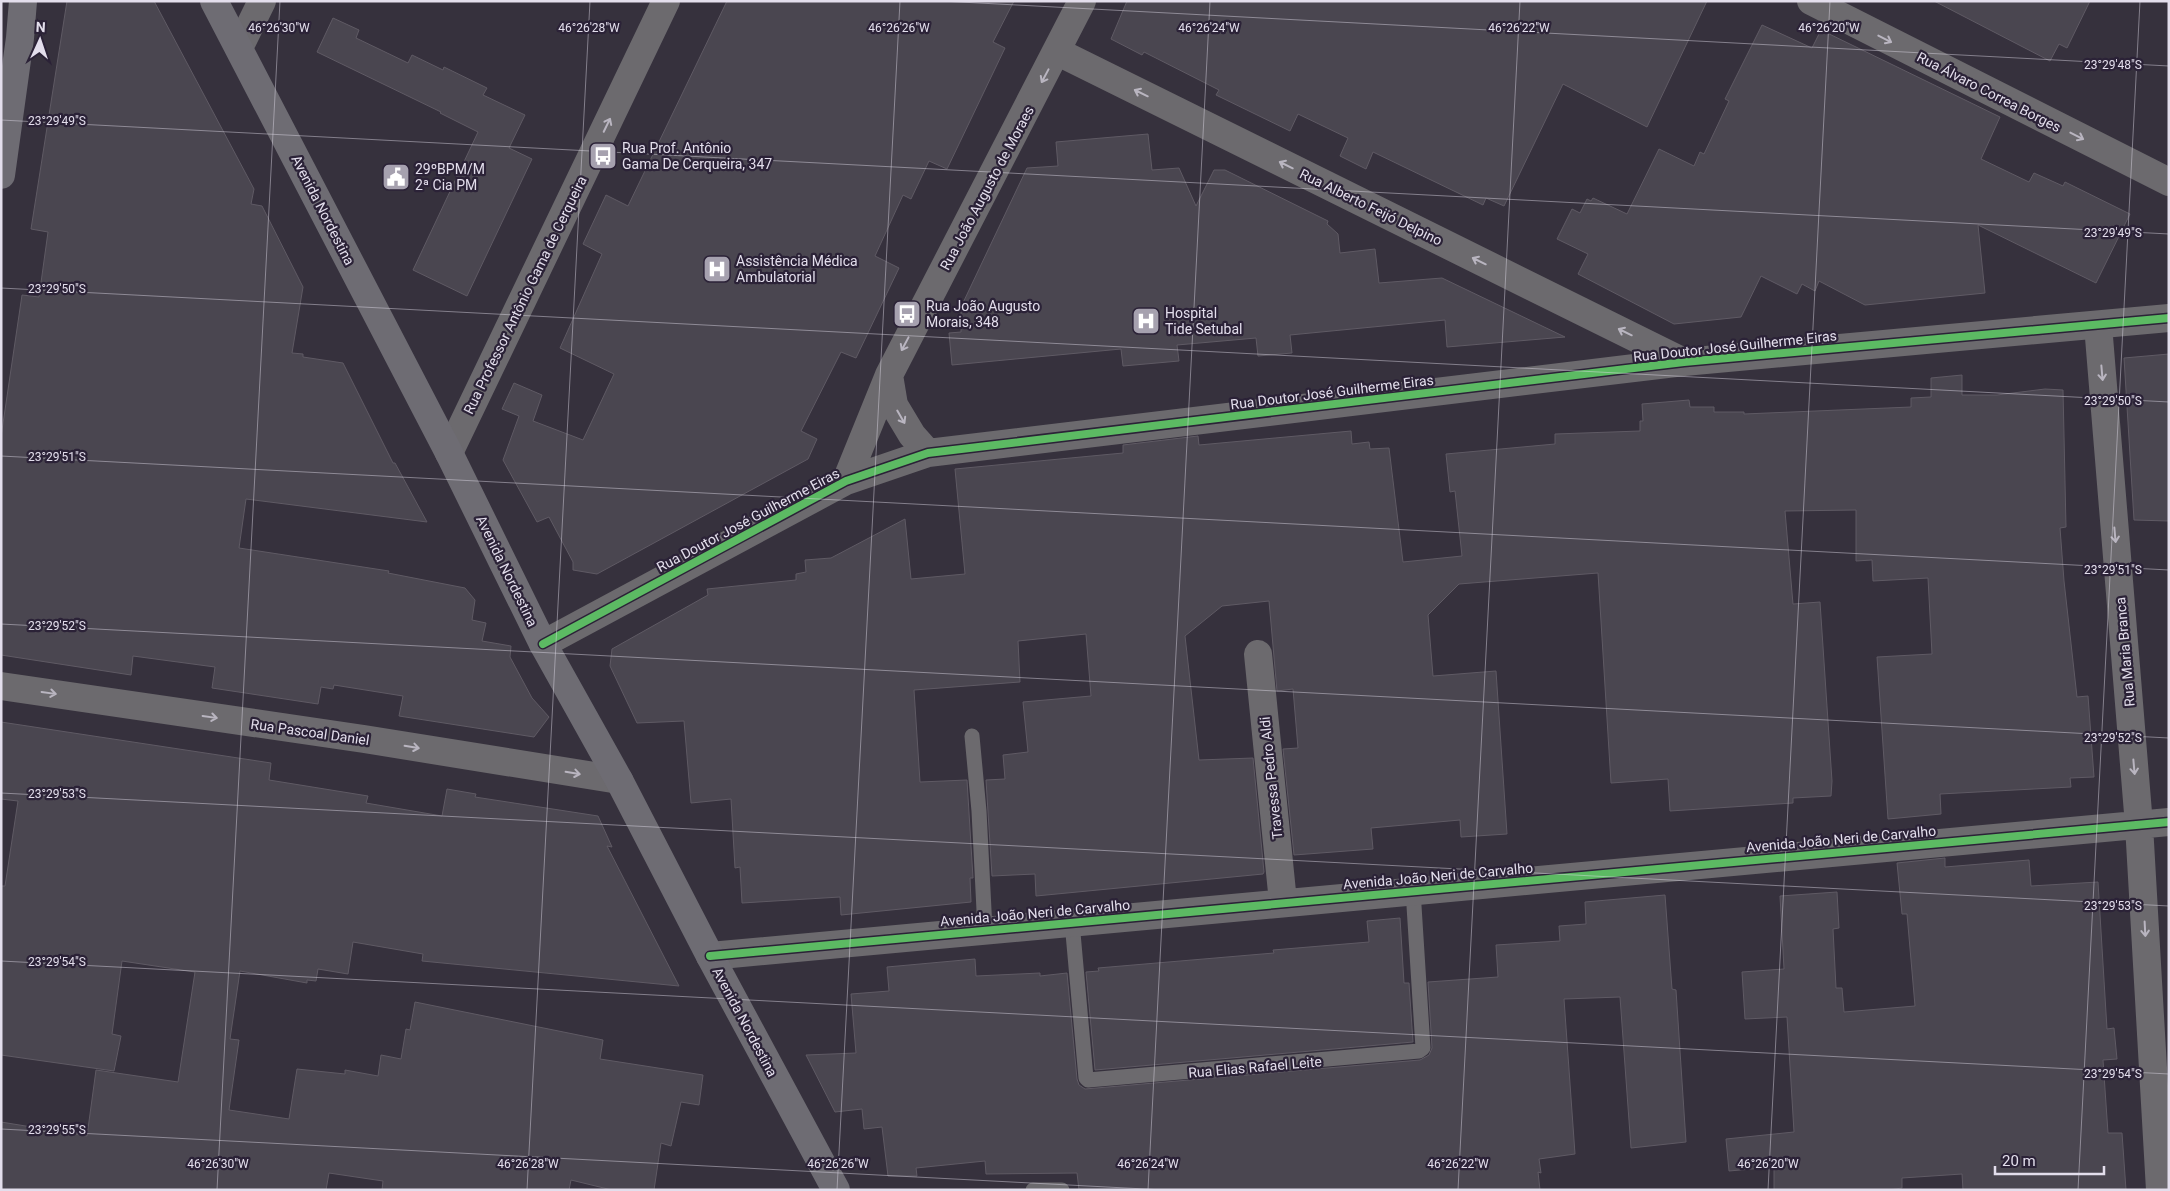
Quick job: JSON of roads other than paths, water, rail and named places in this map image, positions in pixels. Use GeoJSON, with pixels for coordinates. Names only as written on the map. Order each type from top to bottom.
{"type":"FeatureCollection","features":[{"type":"Feature","properties":{"kind":"main road"},"geometry":{"type":"LineString","coordinates":[[1,175],[20,38],[23,1]]}},
{"type":"Feature","properties":{"kind":"main road","name":"Avenida Nordestina"},"geometry":{"type":"LineString","coordinates":[[214,1],[449,453],[543,644],[619,780],[710,956],[836,1190]]}},
{"type":"Feature","properties":{"kind":"street"},"geometry":{"type":"LineString","coordinates":[[239,48],[262,1]]}},
{"type":"Feature","properties":{"kind":"street","name":"Rua Professor Antônio Gama de Cerqueira"},"geometry":{"type":"LineString","coordinates":[[449,453],[666,1]]}},
{"type":"Feature","properties":{"kind":"street","name":"Rua João Augusto de Moraes"},"geometry":{"type":"LineString","coordinates":[[846,481],[889,375],[1058,52],[1082,1]]}},
{"type":"Feature","properties":{"kind":"street","name":"Rua Álvaro Correa Borges"},"geometry":{"type":"LineString","coordinates":[[1810,1],[2165,173]]}},
{"type":"Feature","properties":{"kind":"street","name":"Rua Alberto Feijó Delpino"},"geometry":{"type":"LineString","coordinates":[[1058,52],[1684,362]]}},
{"type":"Feature","properties":{"kind":"street","name":"Rua Doutor José Guilherme Eiras"},"geometry":{"type":"LineString","coordinates":[[543,644],[846,481],[928,453],[1684,362],[2169,318]]}},
{"type":"Feature","properties":{"kind":"street","name":"Rua Maria Branca"},"geometry":{"type":"LineString","coordinates":[[2098,325],[2139,825],[2160,1190]]}},
{"type":"Feature","properties":{"kind":"street"},"geometry":{"type":"LineString","coordinates":[[889,375],[894,405],[912,434],[928,453]]}},
{"type":"Feature","properties":{"kind":"street","name":"Travessa Pedro Aldi"},"geometry":{"type":"LineString","coordinates":[[1258,654],[1283,902]]}},
{"type":"Feature","properties":{"kind":"street","name":"Rua Pascoal Daniel"},"geometry":{"type":"LineString","coordinates":[[1,686],[354,738],[619,780]]}},
{"type":"Feature","properties":{"kind":"street","name":"Avenida João Neri de Carvalho"},"geometry":{"type":"LineString","coordinates":[[710,956],[2169,822]]}},
{"type":"Feature","properties":{"kind":"lane"},"geometry":{"type":"LineString","coordinates":[[972,736],[979,811],[985,930]]}},
{"type":"Feature","properties":{"kind":"lane","name":"Rua Elias Rafael Leite"},"geometry":{"type":"LineString","coordinates":[[1072,922],[1087,1080],[1309,1062],[1419,1051],[1423,1048],[1413,890]]}},
{"type":"Feature","properties":{"kind":"lane"},"geometry":{"type":"LineString","coordinates":[[1033,1190],[1062,1190]]}},
{"type":"Feature","properties":{"kind":"place","name":"Rua Prof. Antônio Gama De Cerqueira, 347"},"geometry":{"type":"Point","coordinates":[603,156]}},
{"type":"Feature","properties":{"kind":"place","name":"29ºBPM/M 2ª Cia PM"},"geometry":{"type":"Point","coordinates":[396,177]}},
{"type":"Feature","properties":{"kind":"place","name":"Assistência Médica Ambulatorial"},"geometry":{"type":"Point","coordinates":[717,269]}},
{"type":"Feature","properties":{"kind":"place","name":"Rua João Augusto Morais, 348"},"geometry":{"type":"Point","coordinates":[907,314]}},
{"type":"Feature","properties":{"kind":"place","name":"Hospital Tide Setubal"},"geometry":{"type":"Point","coordinates":[1146,321]}}]}
